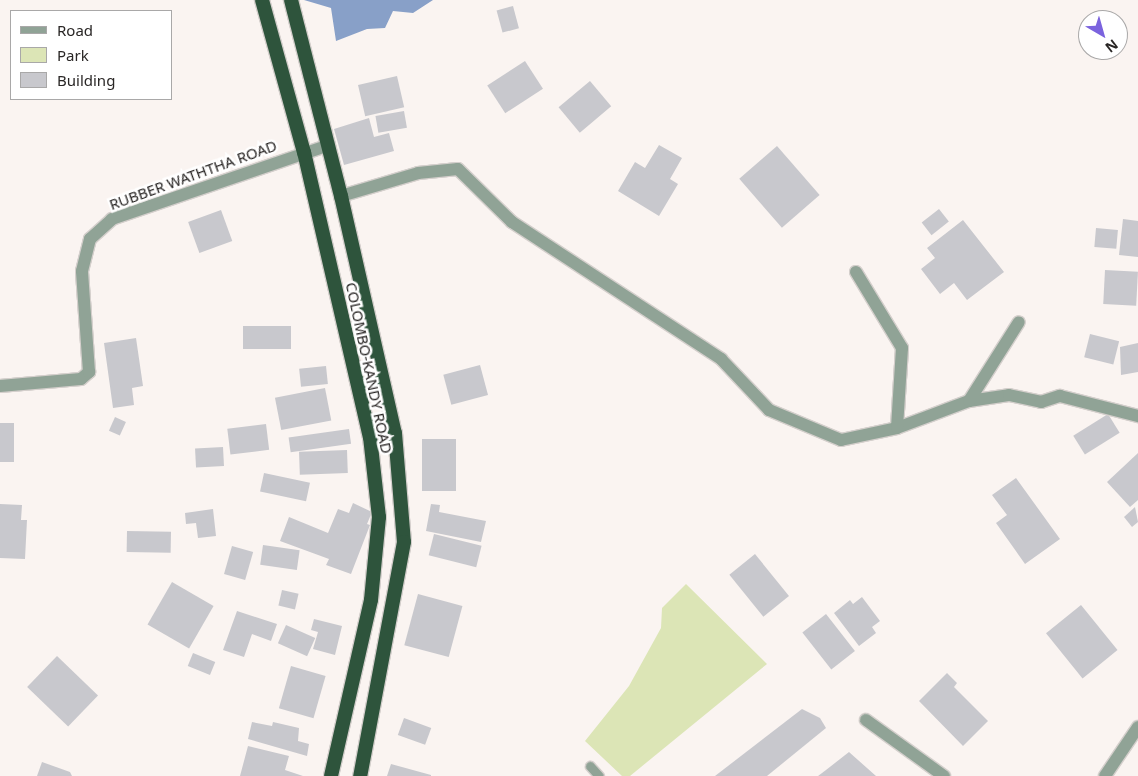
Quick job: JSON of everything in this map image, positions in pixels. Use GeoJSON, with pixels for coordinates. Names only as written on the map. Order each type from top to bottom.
{"type":"FeatureCollection","features":[{"type":"Feature","properties":{"kind":"highway","name":"COLOMBO-KANDY ROAD"},"geometry":{"type":"LineString","coordinates":[[262,0],[304,152],[370,436],[379,517],[371,600],[331,776]]}},
{"type":"Feature","properties":{"kind":"highway","name":"COLOMBO-KANDY ROAD"},"geometry":{"type":"LineString","coordinates":[[291,0],[341,196],[395,433],[404,542],[360,776]]}},
{"type":"Feature","properties":{"kind":"street","name":"RUBBER WATHTHA ROAD"},"geometry":{"type":"LineString","coordinates":[[0,386],[81,379],[89,372],[82,271],[90,240],[112,219],[304,152],[327,146]]}},
{"type":"Feature","properties":{"kind":"street"},"geometry":{"type":"LineString","coordinates":[[341,196],[418,173],[458,169],[512,222],[721,358],[769,410],[842,440],[897,428],[969,401],[1009,395],[1041,402],[1060,396],[1138,416]]}},
{"type":"Feature","properties":{"kind":"street"},"geometry":{"type":"LineString","coordinates":[[856,272],[902,348],[897,428]]}},
{"type":"Feature","properties":{"kind":"street"},"geometry":{"type":"LineString","coordinates":[[969,401],[1019,322]]}},
{"type":"Feature","properties":{"kind":"street"},"geometry":{"type":"LineString","coordinates":[[866,720],[944,776]]}},
{"type":"Feature","properties":{"kind":"street"},"geometry":{"type":"LineString","coordinates":[[1105,776],[1138,727]]}},
{"type":"Feature","properties":{"kind":"lane"},"geometry":{"type":"LineString","coordinates":[[590,766],[599,776]]}},
{"type":"Feature","properties":{"kind":"green space"},"geometry":{"type":"Polygon","coordinates":[[[686,584],[767,664],[630,776],[622,776],[585,741],[629,686],[661,628],[662,608],[686,584]]]}},
{"type":"Feature","properties":{"kind":"water"},"geometry":{"type":"Polygon","coordinates":[[[304,0],[433,0],[413,13],[393,11],[385,28],[367,29],[336,41],[331,8],[304,0]]]}},
{"type":"Feature","properties":{"kind":"building"},"geometry":{"type":"Polygon","coordinates":[[[513,6],[519,28],[503,33],[497,10],[513,6]]]}},
{"type":"Feature","properties":{"kind":"building"},"geometry":{"type":"Polygon","coordinates":[[[525,61],[543,89],[505,113],[487,86],[525,61]]]}},
{"type":"Feature","properties":{"kind":"building"},"geometry":{"type":"Polygon","coordinates":[[[397,76],[404,107],[365,116],[358,85],[397,76]]]}},
{"type":"Feature","properties":{"kind":"building"},"geometry":{"type":"Polygon","coordinates":[[[590,81],[611,106],[580,133],[559,107],[590,81]]]}},
{"type":"Feature","properties":{"kind":"building"},"geometry":{"type":"Polygon","coordinates":[[[404,111],[407,128],[378,133],[375,116],[404,111]]]}},
{"type":"Feature","properties":{"kind":"building"},"geometry":{"type":"Polygon","coordinates":[[[369,118],[374,137],[389,133],[394,151],[344,165],[334,129],[369,118]]]}},
{"type":"Feature","properties":{"kind":"building"},"geometry":{"type":"Polygon","coordinates":[[[659,145],[682,158],[670,179],[678,184],[659,216],[618,191],[635,162],[645,168],[659,145]]]}},
{"type":"Feature","properties":{"kind":"building"},"geometry":{"type":"Polygon","coordinates":[[[777,146],[820,195],[782,228],[739,179],[777,146]]]}},
{"type":"Feature","properties":{"kind":"building"},"geometry":{"type":"Polygon","coordinates":[[[939,209],[949,222],[932,235],[922,223],[939,209]]]}},
{"type":"Feature","properties":{"kind":"building"},"geometry":{"type":"Polygon","coordinates":[[[221,210],[232,241],[199,253],[188,222],[221,210]]]}},
{"type":"Feature","properties":{"kind":"building"},"geometry":{"type":"Polygon","coordinates":[[[1123,219],[1138,221],[1138,257],[1119,255],[1123,219]]]}},
{"type":"Feature","properties":{"kind":"building"},"geometry":{"type":"Polygon","coordinates":[[[963,220],[1004,272],[967,300],[954,283],[940,294],[921,269],[935,258],[927,248],[963,220]]]}},
{"type":"Feature","properties":{"kind":"building"},"geometry":{"type":"Polygon","coordinates":[[[1096,228],[1118,230],[1116,249],[1094,247],[1096,228]]]}},
{"type":"Feature","properties":{"kind":"building"},"geometry":{"type":"Polygon","coordinates":[[[1105,270],[1138,272],[1136,306],[1103,304],[1105,270]]]}},
{"type":"Feature","properties":{"kind":"building"},"geometry":{"type":"Polygon","coordinates":[[[243,326],[291,326],[291,349],[243,349],[243,326]]]}},
{"type":"Feature","properties":{"kind":"building"},"geometry":{"type":"Polygon","coordinates":[[[1090,334],[1119,341],[1113,365],[1084,357],[1090,334]]]}},
{"type":"Feature","properties":{"kind":"building"},"geometry":{"type":"Polygon","coordinates":[[[136,338],[143,386],[132,388],[134,405],[113,408],[104,343],[136,338]]]}},
{"type":"Feature","properties":{"kind":"building"},"geometry":{"type":"Polygon","coordinates":[[[1138,343],[1138,372],[1121,375],[1120,347],[1138,343]]]}},
{"type":"Feature","properties":{"kind":"building"},"geometry":{"type":"Polygon","coordinates":[[[480,365],[488,395],[451,405],[443,375],[480,365]]]}},
{"type":"Feature","properties":{"kind":"building"},"geometry":{"type":"Polygon","coordinates":[[[326,366],[328,384],[301,387],[299,369],[326,366]]]}},
{"type":"Feature","properties":{"kind":"building"},"geometry":{"type":"Polygon","coordinates":[[[325,388],[331,420],[281,430],[275,398],[325,388]]]}},
{"type":"Feature","properties":{"kind":"building"},"geometry":{"type":"Polygon","coordinates":[[[1108,414],[1120,433],[1085,454],[1073,436],[1108,414]]]}},
{"type":"Feature","properties":{"kind":"building"},"geometry":{"type":"Polygon","coordinates":[[[115,417],[126,422],[120,436],[109,431],[115,417]]]}},
{"type":"Feature","properties":{"kind":"building"},"geometry":{"type":"Polygon","coordinates":[[[0,423],[14,423],[14,462],[0,462],[0,423]]]}},
{"type":"Feature","properties":{"kind":"building"},"geometry":{"type":"Polygon","coordinates":[[[266,424],[269,450],[230,455],[227,429],[266,424]]]}},
{"type":"Feature","properties":{"kind":"building"},"geometry":{"type":"Polygon","coordinates":[[[349,429],[351,444],[291,452],[289,437],[349,429]]]}},
{"type":"Feature","properties":{"kind":"building"},"geometry":{"type":"Polygon","coordinates":[[[422,439],[456,439],[456,491],[422,491],[422,439]]]}},
{"type":"Feature","properties":{"kind":"building"},"geometry":{"type":"Polygon","coordinates":[[[223,447],[224,466],[196,467],[195,448],[223,447]]]}},
{"type":"Feature","properties":{"kind":"building"},"geometry":{"type":"Polygon","coordinates":[[[347,450],[348,473],[300,475],[299,452],[347,450]]]}},
{"type":"Feature","properties":{"kind":"building"},"geometry":{"type":"Polygon","coordinates":[[[1138,453],[1138,500],[1130,507],[1107,482],[1138,453]]]}},
{"type":"Feature","properties":{"kind":"building"},"geometry":{"type":"Polygon","coordinates":[[[264,473],[310,483],[306,501],[260,492],[264,473]]]}},
{"type":"Feature","properties":{"kind":"building"},"geometry":{"type":"Polygon","coordinates":[[[1016,478],[1060,539],[1025,564],[996,523],[1007,515],[992,495],[1016,478]]]}},
{"type":"Feature","properties":{"kind":"building"},"geometry":{"type":"Polygon","coordinates":[[[353,503],[372,512],[367,524],[370,525],[351,574],[326,565],[329,559],[280,541],[289,517],[328,533],[338,509],[349,513],[353,503]]]}},
{"type":"Feature","properties":{"kind":"building"},"geometry":{"type":"Polygon","coordinates":[[[0,504],[22,505],[21,520],[27,520],[25,559],[0,558],[0,504]]]}},
{"type":"Feature","properties":{"kind":"building"},"geometry":{"type":"Polygon","coordinates":[[[431,504],[440,505],[439,512],[486,521],[481,542],[426,531],[431,504]]]}},
{"type":"Feature","properties":{"kind":"building"},"geometry":{"type":"Polygon","coordinates":[[[1135,507],[1138,522],[1132,527],[1124,517],[1135,507]]]}},
{"type":"Feature","properties":{"kind":"building"},"geometry":{"type":"Polygon","coordinates":[[[213,509],[216,536],[198,538],[196,523],[186,524],[185,513],[213,509]]]}},
{"type":"Feature","properties":{"kind":"building"},"geometry":{"type":"Polygon","coordinates":[[[127,531],[171,532],[171,553],[127,552],[127,531]]]}},
{"type":"Feature","properties":{"kind":"building"},"geometry":{"type":"Polygon","coordinates":[[[434,534],[482,546],[476,567],[429,555],[434,534]]]}},
{"type":"Feature","properties":{"kind":"building"},"geometry":{"type":"Polygon","coordinates":[[[263,545],[300,550],[297,570],[260,565],[263,545]]]}},
{"type":"Feature","properties":{"kind":"building"},"geometry":{"type":"Polygon","coordinates":[[[232,546],[253,552],[245,580],[224,574],[232,546]]]}},
{"type":"Feature","properties":{"kind":"building"},"geometry":{"type":"Polygon","coordinates":[[[755,554],[789,596],[763,617],[729,575],[755,554]]]}},
{"type":"Feature","properties":{"kind":"building"},"geometry":{"type":"Polygon","coordinates":[[[172,582],[214,606],[189,648],[148,624],[172,582]]]}},
{"type":"Feature","properties":{"kind":"building"},"geometry":{"type":"Polygon","coordinates":[[[282,590],[299,594],[295,609],[278,606],[282,590]]]}},
{"type":"Feature","properties":{"kind":"building"},"geometry":{"type":"Polygon","coordinates":[[[418,594],[462,606],[449,657],[404,645],[418,594]]]}},
{"type":"Feature","properties":{"kind":"building"},"geometry":{"type":"Polygon","coordinates":[[[862,597],[880,621],[872,627],[876,633],[859,646],[834,613],[850,600],[853,604],[862,597]]]}},
{"type":"Feature","properties":{"kind":"building"},"geometry":{"type":"Polygon","coordinates":[[[1081,605],[1118,650],[1083,678],[1046,633],[1081,605]]]}},
{"type":"Feature","properties":{"kind":"building"},"geometry":{"type":"Polygon","coordinates":[[[237,611],[277,624],[271,641],[252,634],[244,657],[223,650],[237,611]]]}},
{"type":"Feature","properties":{"kind":"building"},"geometry":{"type":"Polygon","coordinates":[[[826,614],[855,651],[831,670],[802,632],[826,614]]]}},
{"type":"Feature","properties":{"kind":"building"},"geometry":{"type":"Polygon","coordinates":[[[314,619],[342,626],[335,655],[313,649],[318,632],[311,630],[314,619]]]}},
{"type":"Feature","properties":{"kind":"building"},"geometry":{"type":"Polygon","coordinates":[[[286,625],[315,638],[307,656],[278,643],[286,625]]]}},
{"type":"Feature","properties":{"kind":"building"},"geometry":{"type":"Polygon","coordinates":[[[193,653],[215,662],[210,675],[188,666],[193,653]]]}},
{"type":"Feature","properties":{"kind":"building"},"geometry":{"type":"Polygon","coordinates":[[[57,656],[98,696],[68,727],[27,687],[57,656]]]}},
{"type":"Feature","properties":{"kind":"building"},"geometry":{"type":"Polygon","coordinates":[[[291,666],[326,676],[313,718],[279,708],[291,666]]]}},
{"type":"Feature","properties":{"kind":"building"},"geometry":{"type":"Polygon","coordinates":[[[947,673],[957,683],[954,687],[988,721],[963,746],[919,701],[947,673]]]}},
{"type":"Feature","properties":{"kind":"building"},"geometry":{"type":"Polygon","coordinates":[[[802,709],[820,718],[826,728],[767,776],[715,776],[802,709]]]}},
{"type":"Feature","properties":{"kind":"building"},"geometry":{"type":"Polygon","coordinates":[[[404,718],[431,728],[425,745],[398,735],[404,718]]]}},
{"type":"Feature","properties":{"kind":"building"},"geometry":{"type":"Polygon","coordinates":[[[252,722],[272,726],[273,722],[299,728],[298,741],[309,744],[307,756],[248,739],[252,722]]]}},
{"type":"Feature","properties":{"kind":"building"},"geometry":{"type":"Polygon","coordinates":[[[248,746],[289,756],[285,770],[303,776],[240,776],[248,746]]]}},
{"type":"Feature","properties":{"kind":"building"},"geometry":{"type":"Polygon","coordinates":[[[849,752],[876,776],[818,776],[826,770],[849,752]]]}},
{"type":"Feature","properties":{"kind":"building"},"geometry":{"type":"Polygon","coordinates":[[[42,762],[70,772],[72,776],[37,776],[42,762]]]}},
{"type":"Feature","properties":{"kind":"building"},"geometry":{"type":"Polygon","coordinates":[[[391,764],[431,775],[431,776],[387,776],[391,764]]]}}]}
